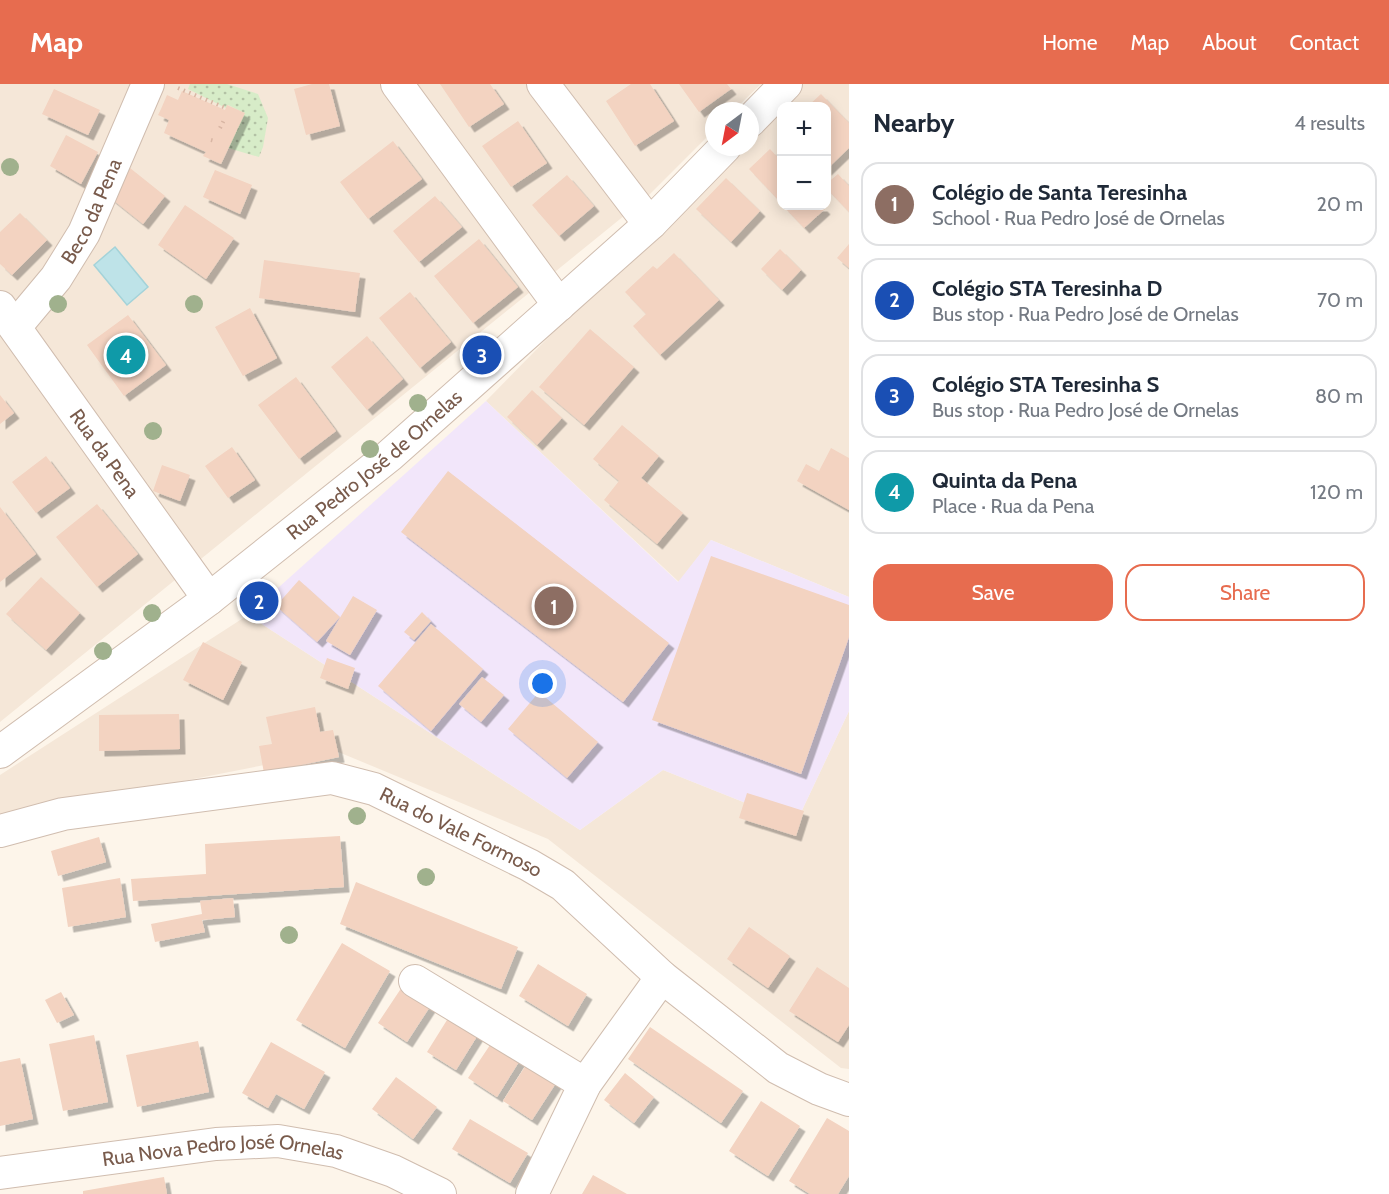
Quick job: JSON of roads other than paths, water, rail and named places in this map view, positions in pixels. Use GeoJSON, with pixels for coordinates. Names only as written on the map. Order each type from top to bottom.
{"type":"FeatureCollection","features":[{"type":"Feature","properties":{"kind":"street","name":"Beco da Pena"},"geometry":{"type":"LineString","coordinates":[[7,317],[63,267],[84,233],[148,84]]}},
{"type":"Feature","properties":{"kind":"street"},"geometry":{"type":"LineString","coordinates":[[397,84],[559,305]]}},
{"type":"Feature","properties":{"kind":"street"},"geometry":{"type":"LineString","coordinates":[[543,84],[651,223]]}},
{"type":"Feature","properties":{"kind":"street"},"geometry":{"type":"LineString","coordinates":[[759,112],[786,84]]}},
{"type":"Feature","properties":{"kind":"street","name":"Rua Pedro José de Ornelas"},"geometry":{"type":"LineString","coordinates":[[0,752],[209,599],[389,456],[651,223],[715,156]]}},
{"type":"Feature","properties":{"kind":"street","name":"Rua da Pena"},"geometry":{"type":"LineString","coordinates":[[7,317],[209,599]]}},
{"type":"Feature","properties":{"kind":"street","name":"Rua do Vale Formoso"},"geometry":{"type":"LineString","coordinates":[[0,831],[63,814],[332,778],[374,789],[529,865],[563,885],[662,977],[778,1068],[819,1089],[849,1100]]}},
{"type":"Feature","properties":{"kind":"street"},"geometry":{"type":"LineString","coordinates":[[532,1194],[585,1084],[662,977]]}},
{"type":"Feature","properties":{"kind":"street"},"geometry":{"type":"LineString","coordinates":[[415,981],[585,1084]]}},
{"type":"Feature","properties":{"kind":"street","name":"Rua Nova Pedro José Ornelas"},"geometry":{"type":"LineString","coordinates":[[0,1173],[216,1143],[278,1140],[336,1151],[393,1171],[440,1194]]}},
{"type":"Feature","properties":{"kind":"water"},"geometry":{"type":"Polygon","coordinates":[[[115,247],[148,287],[127,305],[94,265],[115,247]]]}},
{"type":"Feature","properties":{"kind":"place","name":"Quinta da Pena"},"geometry":{"type":"Point","coordinates":[126,355]}},
{"type":"Feature","properties":{"kind":"place","name":"Colégio STA Teresinha S"},"geometry":{"type":"Point","coordinates":[482,355]}},
{"type":"Feature","properties":{"kind":"place","name":"Colégio STA Teresinha D"},"geometry":{"type":"Point","coordinates":[259,601]}},
{"type":"Feature","properties":{"kind":"place","name":"Colégio de Santa Teresinha"},"geometry":{"type":"Point","coordinates":[554,606]}}]}
